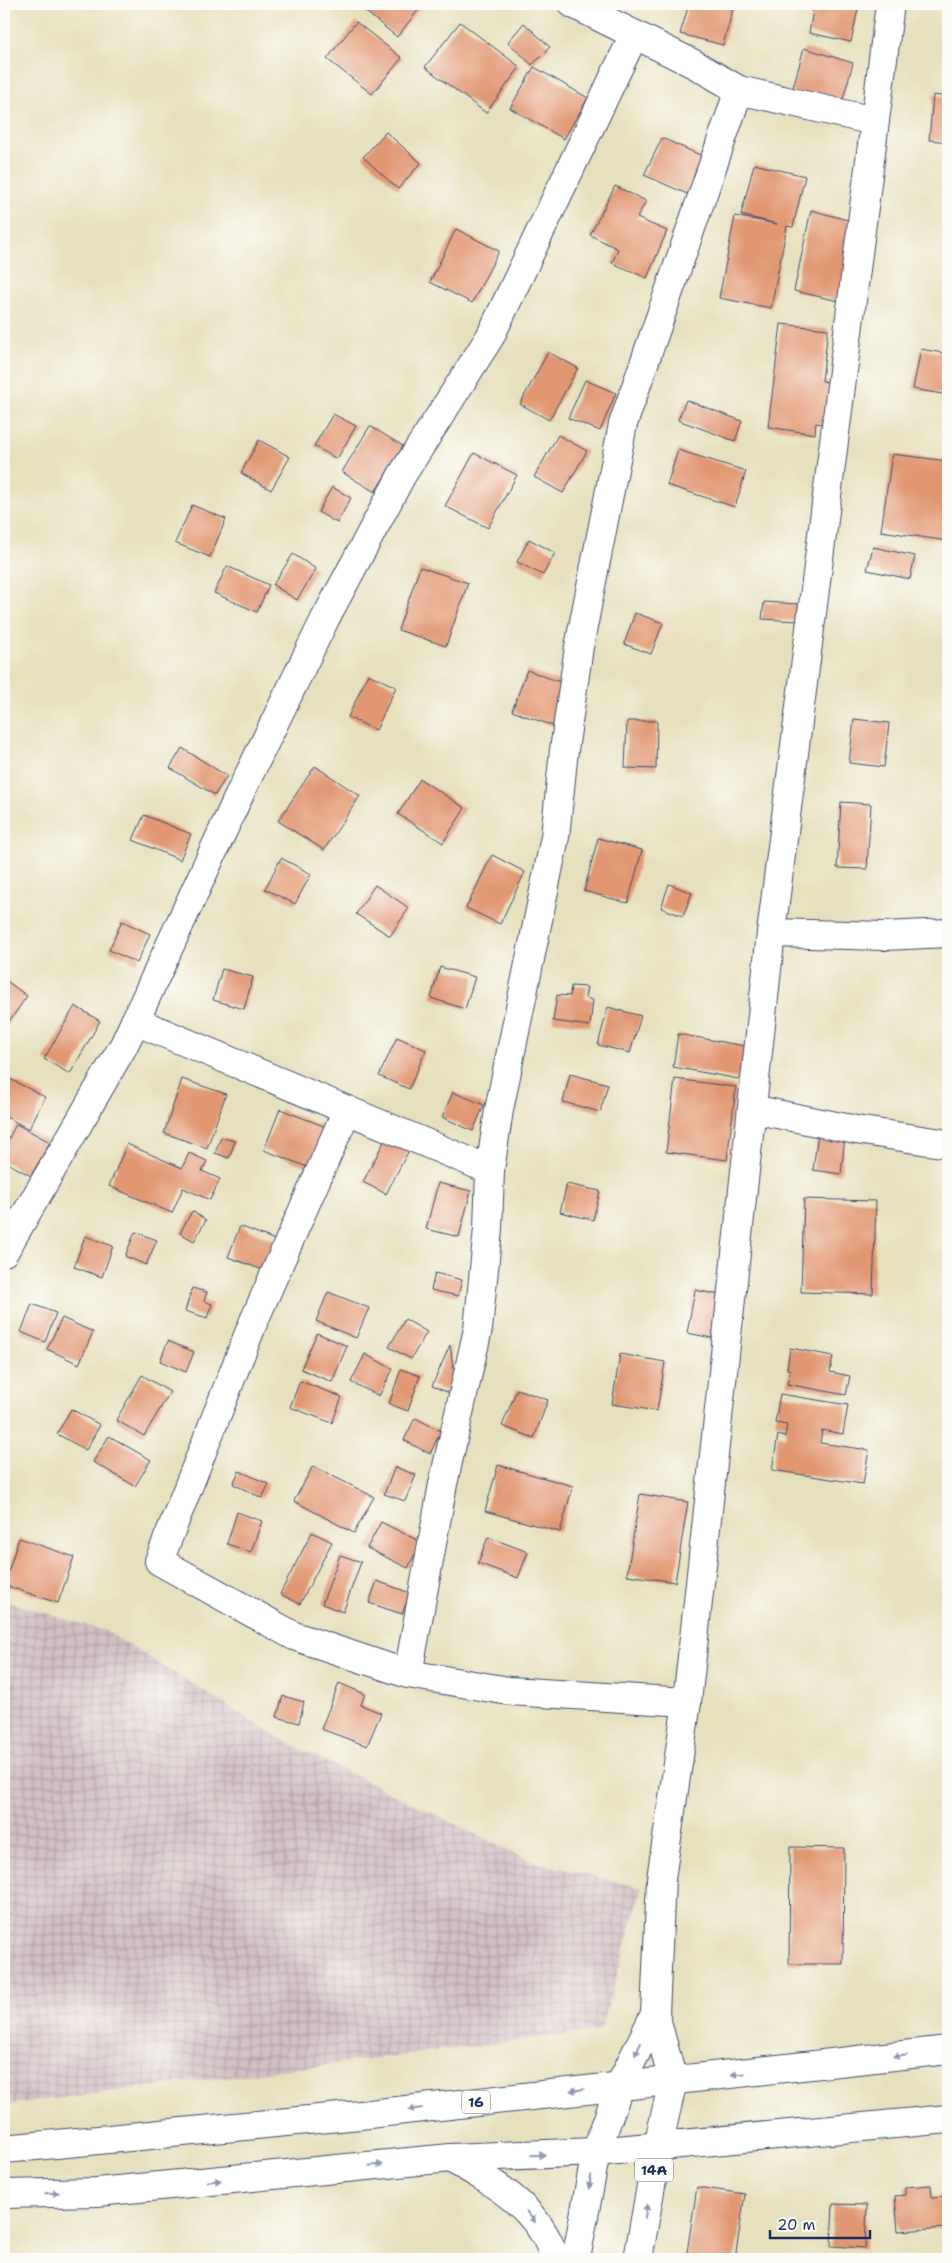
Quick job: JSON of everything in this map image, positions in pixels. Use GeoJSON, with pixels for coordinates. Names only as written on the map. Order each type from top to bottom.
{"type":"FeatureCollection","features":[{"type":"Feature","properties":{"kind":"main road"},"geometry":{"type":"LineString","coordinates":[[573,4],[634,36],[694,64],[739,90],[874,121]]}},
{"type":"Feature","properties":{"kind":"main road"},"geometry":{"type":"LineString","coordinates":[[673,2081],[655,2014],[661,1879],[687,1702],[771,933],[890,4]]}},
{"type":"Feature","properties":{"kind":"main road"},"geometry":{"type":"LineString","coordinates":[[4,1252],[124,1044],[242,789],[324,619],[402,475],[490,336],[634,36]]}},
{"type":"Feature","properties":{"kind":"main road"},"geometry":{"type":"LineString","coordinates":[[408,1674],[442,1484],[478,1330],[488,1228],[490,1170],[499,1110],[555,837],[564,750],[579,647],[624,424],[739,90]]}},
{"type":"Feature","properties":{"kind":"main road"},"geometry":{"type":"LineString","coordinates":[[771,933],[885,936],[948,933]]}},
{"type":"Feature","properties":{"kind":"main road"},"geometry":{"type":"LineString","coordinates":[[135,1021],[490,1170]]}},
{"type":"Feature","properties":{"kind":"main road"},"geometry":{"type":"LineString","coordinates":[[752,1109],[856,1130],[948,1144]]}},
{"type":"Feature","properties":{"kind":"main road"},"geometry":{"type":"LineString","coordinates":[[347,1110],[253,1323],[159,1561],[294,1636],[408,1674],[509,1692],[687,1702]]}},
{"type":"Feature","properties":{"kind":"main road"},"geometry":{"type":"LineString","coordinates":[[576,2259],[596,2152],[620,2085],[655,2014]]}},
{"type":"Feature","properties":{"kind":"main road","name":"16"},"geometry":{"type":"LineString","coordinates":[[4,2149],[360,2115],[948,2050]]}},
{"type":"Feature","properties":{"kind":"main road","name":"14A"},"geometry":{"type":"LineString","coordinates":[[638,2259],[658,2146],[673,2081]]}},
{"type":"Feature","properties":{"kind":"main road"},"geometry":{"type":"LineString","coordinates":[[4,2194],[97,2192],[450,2158],[596,2152],[948,2119]]}},
{"type":"Feature","properties":{"kind":"main road"},"geometry":{"type":"LineString","coordinates":[[450,2158],[489,2180],[517,2201],[542,2230],[555,2259]]}},
{"type":"Feature","properties":{"kind":"shaded area"},"geometry":{"type":"Polygon","coordinates":[[[4,1601],[106,1631],[288,1743],[531,1861],[642,1888],[601,2030],[4,2105],[4,1601]]]}},
{"type":"Feature","properties":{"kind":"building"},"geometry":{"type":"Polygon","coordinates":[[[364,4],[423,4],[397,37],[361,8],[364,4]]]}},
{"type":"Feature","properties":{"kind":"building"},"geometry":{"type":"Polygon","coordinates":[[[689,4],[713,4],[733,9],[723,45],[680,34],[689,4]]]}},
{"type":"Feature","properties":{"kind":"building"},"geometry":{"type":"Polygon","coordinates":[[[814,4],[859,4],[851,42],[809,33],[814,4]]]}},
{"type":"Feature","properties":{"kind":"building"},"geometry":{"type":"Polygon","coordinates":[[[356,22],[402,58],[372,94],[327,59],[356,22]]]}},
{"type":"Feature","properties":{"kind":"building"},"geometry":{"type":"Polygon","coordinates":[[[460,22],[520,67],[486,113],[425,67],[460,22]]]}},
{"type":"Feature","properties":{"kind":"building"},"geometry":{"type":"Polygon","coordinates":[[[524,23],[550,47],[532,65],[508,42],[524,23]]]}},
{"type":"Feature","properties":{"kind":"building"},"geometry":{"type":"Polygon","coordinates":[[[804,48],[853,63],[841,106],[792,91],[804,48]]]}},
{"type":"Feature","properties":{"kind":"building"},"geometry":{"type":"Polygon","coordinates":[[[534,67],[588,98],[564,139],[510,108],[534,67]]]}},
{"type":"Feature","properties":{"kind":"building"},"geometry":{"type":"Polygon","coordinates":[[[933,95],[948,97],[948,142],[929,140],[933,95]]]}},
{"type":"Feature","properties":{"kind":"building"},"geometry":{"type":"Polygon","coordinates":[[[386,132],[421,163],[398,189],[363,157],[386,132]]]}},
{"type":"Feature","properties":{"kind":"building"},"geometry":{"type":"Polygon","coordinates":[[[662,138],[711,160],[694,197],[644,175],[662,138]]]}},
{"type":"Feature","properties":{"kind":"building"},"geometry":{"type":"Polygon","coordinates":[[[754,164],[805,176],[793,227],[787,226],[771,308],[719,298],[735,216],[777,224],[741,215],[754,164]]]}},
{"type":"Feature","properties":{"kind":"building"},"geometry":{"type":"Polygon","coordinates":[[[615,186],[646,201],[637,218],[667,231],[647,278],[612,263],[618,249],[590,235],[615,186]]]}},
{"type":"Feature","properties":{"kind":"building"},"geometry":{"type":"Polygon","coordinates":[[[811,210],[855,222],[843,302],[794,291],[811,210]]]}},
{"type":"Feature","properties":{"kind":"building"},"geometry":{"type":"Polygon","coordinates":[[[456,229],[499,251],[472,303],[430,282],[456,229]]]}},
{"type":"Feature","properties":{"kind":"building"},"geometry":{"type":"Polygon","coordinates":[[[781,324],[828,329],[822,381],[835,383],[828,425],[816,423],[815,434],[768,427],[781,324]]]}},
{"type":"Feature","properties":{"kind":"building"},"geometry":{"type":"Polygon","coordinates":[[[921,349],[948,354],[948,395],[913,389],[921,349]]]}},
{"type":"Feature","properties":{"kind":"building"},"geometry":{"type":"Polygon","coordinates":[[[548,352],[578,368],[549,420],[520,404],[548,352]]]}},
{"type":"Feature","properties":{"kind":"building"},"geometry":{"type":"Polygon","coordinates":[[[585,380],[616,393],[600,431],[568,418],[585,380]]]}},
{"type":"Feature","properties":{"kind":"building"},"geometry":{"type":"Polygon","coordinates":[[[686,400],[742,421],[735,441],[678,420],[686,400]]]}},
{"type":"Feature","properties":{"kind":"building"},"geometry":{"type":"Polygon","coordinates":[[[333,414],[356,426],[337,459],[314,446],[333,414]]]}},
{"type":"Feature","properties":{"kind":"building"},"geometry":{"type":"Polygon","coordinates":[[[370,426],[403,446],[375,492],[342,472],[370,426]]]}},
{"type":"Feature","properties":{"kind":"building"},"geometry":{"type":"Polygon","coordinates":[[[558,435],[587,451],[563,493],[534,477],[558,435]]]}},
{"type":"Feature","properties":{"kind":"building"},"geometry":{"type":"Polygon","coordinates":[[[259,440],[290,457],[271,490],[241,473],[259,440]]]}},
{"type":"Feature","properties":{"kind":"building"},"geometry":{"type":"Polygon","coordinates":[[[678,450],[746,471],[735,507],[667,485],[678,450]]]}},
{"type":"Feature","properties":{"kind":"building"},"geometry":{"type":"Polygon","coordinates":[[[474,453],[517,475],[488,528],[445,506],[474,453]]]}},
{"type":"Feature","properties":{"kind":"building"},"geometry":{"type":"Polygon","coordinates":[[[892,454],[948,461],[948,541],[881,531],[892,454]]]}},
{"type":"Feature","properties":{"kind":"building"},"geometry":{"type":"Polygon","coordinates":[[[332,487],[351,498],[337,523],[318,512],[332,487]]]}},
{"type":"Feature","properties":{"kind":"building"},"geometry":{"type":"Polygon","coordinates":[[[192,505],[226,519],[210,557],[175,543],[192,505]]]}},
{"type":"Feature","properties":{"kind":"building"},"geometry":{"type":"Polygon","coordinates":[[[529,539],[555,553],[543,575],[517,562],[529,539]]]}},
{"type":"Feature","properties":{"kind":"building"},"geometry":{"type":"Polygon","coordinates":[[[873,547],[915,556],[910,579],[867,570],[873,547]]]}},
{"type":"Feature","properties":{"kind":"building"},"geometry":{"type":"Polygon","coordinates":[[[293,554],[316,569],[297,600],[273,585],[293,554]]]}},
{"type":"Feature","properties":{"kind":"building"},"geometry":{"type":"Polygon","coordinates":[[[227,566],[269,585],[257,612],[214,593],[227,566]]]}},
{"type":"Feature","properties":{"kind":"building"},"geometry":{"type":"Polygon","coordinates":[[[420,567],[468,583],[446,646],[398,630],[420,567]]]}},
{"type":"Feature","properties":{"kind":"building"},"geometry":{"type":"Polygon","coordinates":[[[764,602],[799,604],[798,621],[762,619],[764,602]]]}},
{"type":"Feature","properties":{"kind":"building"},"geometry":{"type":"Polygon","coordinates":[[[635,613],[663,623],[651,654],[624,644],[635,613]]]}},
{"type":"Feature","properties":{"kind":"building"},"geometry":{"type":"Polygon","coordinates":[[[527,670],[571,686],[556,727],[512,711],[527,670]]]}},
{"type":"Feature","properties":{"kind":"building"},"geometry":{"type":"Polygon","coordinates":[[[368,674],[396,687],[376,730],[348,717],[368,674]]]}},
{"type":"Feature","properties":{"kind":"building"},"geometry":{"type":"Polygon","coordinates":[[[854,719],[889,723],[884,767],[849,763],[854,719]]]}},
{"type":"Feature","properties":{"kind":"building"},"geometry":{"type":"Polygon","coordinates":[[[627,721],[657,721],[656,769],[625,768],[627,721]]]}},
{"type":"Feature","properties":{"kind":"building"},"geometry":{"type":"Polygon","coordinates":[[[182,748],[227,776],[215,795],[170,768],[182,748]]]}},
{"type":"Feature","properties":{"kind":"building"},"geometry":{"type":"Polygon","coordinates":[[[315,766],[360,796],[324,850],[278,821],[315,766]]]}},
{"type":"Feature","properties":{"kind":"building"},"geometry":{"type":"Polygon","coordinates":[[[420,779],[465,808],[443,843],[398,814],[420,779]]]}},
{"type":"Feature","properties":{"kind":"building"},"geometry":{"type":"Polygon","coordinates":[[[841,802],[871,804],[867,869],[837,868],[841,802]]]}},
{"type":"Feature","properties":{"kind":"building"},"geometry":{"type":"Polygon","coordinates":[[[144,815],[191,834],[180,860],[133,840],[144,815]]]}},
{"type":"Feature","properties":{"kind":"building"},"geometry":{"type":"Polygon","coordinates":[[[598,838],[642,850],[628,903],[584,891],[598,838]]]}},
{"type":"Feature","properties":{"kind":"building"},"geometry":{"type":"Polygon","coordinates":[[[492,855],[525,872],[500,924],[466,908],[492,855]]]}},
{"type":"Feature","properties":{"kind":"building"},"geometry":{"type":"Polygon","coordinates":[[[281,858],[311,874],[295,904],[265,889],[281,858]]]}},
{"type":"Feature","properties":{"kind":"building"},"geometry":{"type":"Polygon","coordinates":[[[669,884],[692,893],[683,916],[661,908],[669,884]]]}},
{"type":"Feature","properties":{"kind":"building"},"geometry":{"type":"Polygon","coordinates":[[[375,885],[409,908],[390,936],[356,914],[375,885]]]}},
{"type":"Feature","properties":{"kind":"building"},"geometry":{"type":"Polygon","coordinates":[[[122,921],[150,934],[137,963],[109,950],[122,921]]]}},
{"type":"Feature","properties":{"kind":"building"},"geometry":{"type":"Polygon","coordinates":[[[440,967],[475,977],[465,1009],[431,998],[440,967]]]}},
{"type":"Feature","properties":{"kind":"building"},"geometry":{"type":"Polygon","coordinates":[[[222,969],[253,977],[244,1009],[213,1000],[222,969]]]}},
{"type":"Feature","properties":{"kind":"building"},"geometry":{"type":"Polygon","coordinates":[[[4,979],[27,996],[6,1026],[4,1024],[4,979]]]}},
{"type":"Feature","properties":{"kind":"building"},"geometry":{"type":"Polygon","coordinates":[[[571,986],[587,987],[585,998],[593,1000],[590,1026],[553,1021],[557,995],[570,996],[571,986]]]}},
{"type":"Feature","properties":{"kind":"building"},"geometry":{"type":"Polygon","coordinates":[[[75,1006],[100,1021],[70,1074],[44,1059],[75,1006]]]}},
{"type":"Feature","properties":{"kind":"building"},"geometry":{"type":"Polygon","coordinates":[[[608,1007],[641,1016],[630,1053],[598,1045],[608,1007]]]}},
{"type":"Feature","properties":{"kind":"building"},"geometry":{"type":"Polygon","coordinates":[[[678,1034],[756,1048],[750,1081],[673,1067],[678,1034]]]}},
{"type":"Feature","properties":{"kind":"building"},"geometry":{"type":"Polygon","coordinates":[[[397,1037],[426,1050],[409,1089],[379,1076],[397,1037]]]}},
{"type":"Feature","properties":{"kind":"building"},"geometry":{"type":"Polygon","coordinates":[[[570,1074],[608,1084],[600,1112],[563,1102],[570,1074]]]}},
{"type":"Feature","properties":{"kind":"building"},"geometry":{"type":"Polygon","coordinates":[[[4,1076],[45,1097],[29,1129],[4,1116],[4,1076]]]}},
{"type":"Feature","properties":{"kind":"building"},"geometry":{"type":"Polygon","coordinates":[[[182,1079],[226,1094],[207,1148],[164,1133],[182,1079]]]}},
{"type":"Feature","properties":{"kind":"building"},"geometry":{"type":"Polygon","coordinates":[[[675,1079],[736,1087],[727,1160],[666,1152],[675,1079]]]}},
{"type":"Feature","properties":{"kind":"building"},"geometry":{"type":"Polygon","coordinates":[[[453,1092],[484,1105],[473,1131],[442,1117],[453,1092]]]}},
{"type":"Feature","properties":{"kind":"building"},"geometry":{"type":"Polygon","coordinates":[[[280,1109],[331,1129],[315,1170],[264,1150],[280,1109]]]}},
{"type":"Feature","properties":{"kind":"building"},"geometry":{"type":"Polygon","coordinates":[[[16,1124],[50,1142],[31,1176],[4,1161],[4,1148],[16,1124]]]}},
{"type":"Feature","properties":{"kind":"building"},"geometry":{"type":"Polygon","coordinates":[[[818,1133],[845,1137],[841,1174],[813,1170],[818,1133]]]}},
{"type":"Feature","properties":{"kind":"building"},"geometry":{"type":"Polygon","coordinates":[[[221,1137],[235,1141],[229,1158],[215,1153],[221,1137]]]}},
{"type":"Feature","properties":{"kind":"building"},"geometry":{"type":"Polygon","coordinates":[[[386,1138],[409,1150],[386,1194],[363,1182],[386,1138]]]}},
{"type":"Feature","properties":{"kind":"building"},"geometry":{"type":"Polygon","coordinates":[[[127,1144],[182,1168],[189,1153],[207,1161],[202,1171],[220,1179],[210,1200],[183,1188],[172,1213],[109,1186],[127,1144]]]}},
{"type":"Feature","properties":{"kind":"building"},"geometry":{"type":"Polygon","coordinates":[[[438,1183],[471,1191],[459,1237],[426,1229],[438,1183]]]}},
{"type":"Feature","properties":{"kind":"building"},"geometry":{"type":"Polygon","coordinates":[[[567,1184],[600,1191],[593,1220],[560,1212],[567,1184]]]}},
{"type":"Feature","properties":{"kind":"building"},"geometry":{"type":"Polygon","coordinates":[[[804,1199],[876,1201],[873,1294],[801,1292],[804,1199]]]}},
{"type":"Feature","properties":{"kind":"building"},"geometry":{"type":"Polygon","coordinates":[[[192,1211],[206,1220],[194,1241],[180,1233],[192,1211]]]}},
{"type":"Feature","properties":{"kind":"building"},"geometry":{"type":"Polygon","coordinates":[[[240,1226],[275,1240],[263,1270],[228,1257],[240,1226]]]}},
{"type":"Feature","properties":{"kind":"building"},"geometry":{"type":"Polygon","coordinates":[[[135,1232],[157,1240],[146,1265],[125,1256],[135,1232]]]}},
{"type":"Feature","properties":{"kind":"building"},"geometry":{"type":"Polygon","coordinates":[[[85,1236],[113,1246],[102,1277],[74,1267],[85,1236]]]}},
{"type":"Feature","properties":{"kind":"building"},"geometry":{"type":"Polygon","coordinates":[[[435,1273],[462,1280],[458,1296],[431,1290],[435,1273]]]}},
{"type":"Feature","properties":{"kind":"building"},"geometry":{"type":"Polygon","coordinates":[[[192,1288],[207,1292],[204,1301],[212,1304],[207,1318],[185,1311],[192,1288]]]}},
{"type":"Feature","properties":{"kind":"building"},"geometry":{"type":"Polygon","coordinates":[[[695,1290],[720,1295],[712,1338],[687,1333],[695,1290]]]}},
{"type":"Feature","properties":{"kind":"building"},"geometry":{"type":"Polygon","coordinates":[[[328,1292],[369,1308],[356,1338],[316,1321],[328,1292]]]}},
{"type":"Feature","properties":{"kind":"building"},"geometry":{"type":"Polygon","coordinates":[[[32,1304],[56,1313],[45,1342],[21,1332],[32,1304]]]}},
{"type":"Feature","properties":{"kind":"building"},"geometry":{"type":"Polygon","coordinates":[[[62,1318],[93,1332],[79,1364],[47,1349],[62,1318]]]}},
{"type":"Feature","properties":{"kind":"building"},"geometry":{"type":"Polygon","coordinates":[[[405,1319],[427,1332],[411,1359],[389,1347],[405,1319]]]}},
{"type":"Feature","properties":{"kind":"building"},"geometry":{"type":"Polygon","coordinates":[[[317,1333],[347,1346],[332,1382],[301,1369],[317,1333]]]}},
{"type":"Feature","properties":{"kind":"building"},"geometry":{"type":"Polygon","coordinates":[[[168,1341],[194,1352],[186,1372],[160,1361],[168,1341]]]}},
{"type":"Feature","properties":{"kind":"building"},"geometry":{"type":"Polygon","coordinates":[[[450,1345],[457,1396],[432,1386],[450,1345]]]}},
{"type":"Feature","properties":{"kind":"building"},"geometry":{"type":"Polygon","coordinates":[[[790,1348],[833,1356],[830,1372],[850,1376],[846,1395],[787,1384],[790,1370],[787,1369],[790,1348]]]}},
{"type":"Feature","properties":{"kind":"building"},"geometry":{"type":"Polygon","coordinates":[[[365,1354],[393,1369],[379,1396],[351,1382],[365,1354]]]}},
{"type":"Feature","properties":{"kind":"building"},"geometry":{"type":"Polygon","coordinates":[[[620,1354],[665,1362],[657,1411],[612,1404],[620,1354]]]}},
{"type":"Feature","properties":{"kind":"building"},"geometry":{"type":"Polygon","coordinates":[[[401,1369],[420,1376],[408,1411],[389,1404],[401,1369]]]}},
{"type":"Feature","properties":{"kind":"building"},"geometry":{"type":"Polygon","coordinates":[[[142,1375],[170,1392],[144,1436],[116,1420],[142,1375]]]}},
{"type":"Feature","properties":{"kind":"building"},"geometry":{"type":"Polygon","coordinates":[[[300,1381],[342,1397],[332,1423],[290,1407],[300,1381]]]}},
{"type":"Feature","properties":{"kind":"building"},"geometry":{"type":"Polygon","coordinates":[[[517,1389],[548,1400],[534,1438],[502,1426],[517,1389]]]}},
{"type":"Feature","properties":{"kind":"building"},"geometry":{"type":"Polygon","coordinates":[[[780,1394],[848,1405],[843,1434],[822,1430],[820,1443],[869,1450],[863,1484],[772,1470],[778,1435],[785,1437],[787,1425],[775,1423],[780,1394]]]}},
{"type":"Feature","properties":{"kind":"building"},"geometry":{"type":"Polygon","coordinates":[[[71,1409],[100,1425],[86,1450],[57,1434],[71,1409]]]}},
{"type":"Feature","properties":{"kind":"building"},"geometry":{"type":"Polygon","coordinates":[[[415,1418],[441,1431],[430,1454],[404,1440],[415,1418]]]}},
{"type":"Feature","properties":{"kind":"building"},"geometry":{"type":"Polygon","coordinates":[[[109,1436],[151,1460],[135,1486],[93,1462],[109,1436]]]}},
{"type":"Feature","properties":{"kind":"building"},"geometry":{"type":"Polygon","coordinates":[[[498,1465],[573,1486],[560,1532],[485,1511],[498,1465]]]}},
{"type":"Feature","properties":{"kind":"building"},"geometry":{"type":"Polygon","coordinates":[[[313,1466],[374,1497],[354,1533],[294,1501],[313,1466]]]}},
{"type":"Feature","properties":{"kind":"building"},"geometry":{"type":"Polygon","coordinates":[[[395,1467],[416,1475],[405,1501],[384,1494],[395,1467]]]}},
{"type":"Feature","properties":{"kind":"building"},"geometry":{"type":"Polygon","coordinates":[[[239,1471],[269,1484],[262,1498],[233,1484],[239,1471]]]}},
{"type":"Feature","properties":{"kind":"building"},"geometry":{"type":"Polygon","coordinates":[[[640,1494],[688,1502],[675,1582],[627,1575],[640,1494]]]}},
{"type":"Feature","properties":{"kind":"building"},"geometry":{"type":"Polygon","coordinates":[[[237,1512],[262,1521],[251,1552],[227,1544],[237,1512]]]}},
{"type":"Feature","properties":{"kind":"building"},"geometry":{"type":"Polygon","coordinates":[[[381,1522],[421,1542],[408,1568],[367,1548],[381,1522]]]}},
{"type":"Feature","properties":{"kind":"building"},"geometry":{"type":"Polygon","coordinates":[[[312,1532],[332,1542],[300,1604],[280,1594],[312,1532]]]}},
{"type":"Feature","properties":{"kind":"building"},"geometry":{"type":"Polygon","coordinates":[[[488,1537],[528,1552],[518,1578],[478,1563],[488,1537]]]}},
{"type":"Feature","properties":{"kind":"building"},"geometry":{"type":"Polygon","coordinates":[[[19,1538],[74,1557],[58,1603],[4,1585],[19,1538]]]}},
{"type":"Feature","properties":{"kind":"building"},"geometry":{"type":"Polygon","coordinates":[[[340,1555],[361,1562],[343,1612],[322,1604],[340,1555]]]}},
{"type":"Feature","properties":{"kind":"building"},"geometry":{"type":"Polygon","coordinates":[[[377,1581],[410,1593],[402,1614],[369,1603],[377,1581]]]}},
{"type":"Feature","properties":{"kind":"building"},"geometry":{"type":"Polygon","coordinates":[[[339,1683],[365,1694],[361,1705],[381,1713],[367,1746],[321,1729],[339,1683]]]}},
{"type":"Feature","properties":{"kind":"building"},"geometry":{"type":"Polygon","coordinates":[[[283,1696],[304,1702],[299,1723],[277,1717],[283,1696]]]}},
{"type":"Feature","properties":{"kind":"building"},"geometry":{"type":"Polygon","coordinates":[[[790,1847],[844,1848],[843,1964],[789,1964],[790,1847]]]}},
{"type":"Feature","properties":{"kind":"building"},"geometry":{"type":"Polygon","coordinates":[[[931,2185],[932,2197],[945,2196],[948,2228],[898,2231],[895,2196],[905,2195],[905,2187],[931,2185]]]}},
{"type":"Feature","properties":{"kind":"building"},"geometry":{"type":"Polygon","coordinates":[[[697,2187],[745,2194],[735,2259],[686,2259],[697,2187]]]}},
{"type":"Feature","properties":{"kind":"building"},"geometry":{"type":"Polygon","coordinates":[[[833,2204],[867,2205],[865,2248],[831,2246],[833,2204]]]}}]}
